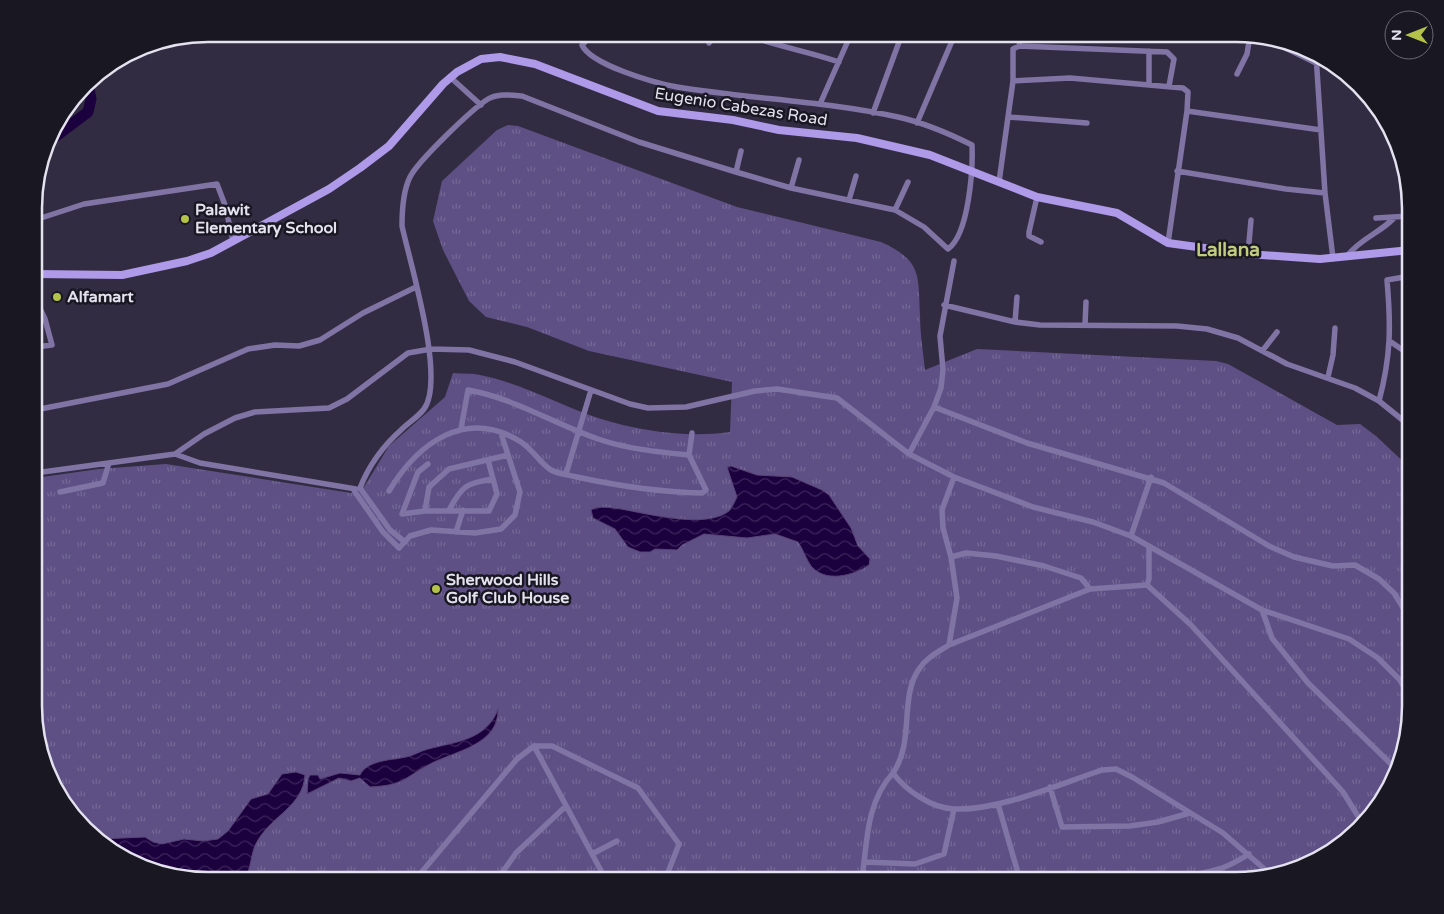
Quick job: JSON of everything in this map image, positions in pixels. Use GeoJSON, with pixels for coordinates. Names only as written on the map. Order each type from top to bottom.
{"type":"FeatureCollection","features":[{"type":"Feature","properties":{"kind":"street"},"geometry":{"type":"LineString","coordinates":[[357,489],[367,469],[390,440],[425,408],[430,384],[431,349],[402,226],[403,206],[409,177],[427,154],[481,105],[496,96],[522,96],[630,139],[791,188],[895,210],[924,227],[946,248],[950,249],[960,233],[973,171],[972,145],[942,130],[873,113],[820,104],[675,87],[619,69],[586,51],[582,45],[585,42]]}},
{"type":"Feature","properties":{"kind":"street"},"geometry":{"type":"LineString","coordinates":[[765,42],[806,51],[839,62]]}},
{"type":"Feature","properties":{"kind":"street"},"geometry":{"type":"LineString","coordinates":[[820,104],[848,42]]}},
{"type":"Feature","properties":{"kind":"street"},"geometry":{"type":"LineString","coordinates":[[873,113],[899,42]]}},
{"type":"Feature","properties":{"kind":"street"},"geometry":{"type":"LineString","coordinates":[[917,123],[952,42]]}},
{"type":"Feature","properties":{"kind":"street"},"geometry":{"type":"LineString","coordinates":[[1019,46],[1020,42]]}},
{"type":"Feature","properties":{"kind":"street"},"geometry":{"type":"LineString","coordinates":[[1237,74],[1247,54],[1249,43]]}},
{"type":"Feature","properties":{"kind":"street"},"geometry":{"type":"LineString","coordinates":[[999,182],[1013,81],[1013,49],[1019,46],[1167,52],[1174,56],[1169,86]]}},
{"type":"Feature","properties":{"kind":"street"},"geometry":{"type":"LineString","coordinates":[[1149,51],[1149,85]]}},
{"type":"Feature","properties":{"kind":"street","name":"Eugenio Cabezas Road"},"geometry":{"type":"LineString","coordinates":[[42,274],[122,275],[187,262],[211,253],[329,189],[360,168],[389,146],[450,78],[481,59],[500,57],[523,60],[658,111],[733,120],[779,130],[857,138],[930,155],[1037,197],[1117,214],[1168,243],[1248,254],[1320,259],[1401,251]]}},
{"type":"Feature","properties":{"kind":"street"},"geometry":{"type":"LineString","coordinates":[[1316,64],[1325,193],[1333,258]]}},
{"type":"Feature","properties":{"kind":"street"},"geometry":{"type":"LineString","coordinates":[[450,78],[481,105]]}},
{"type":"Feature","properties":{"kind":"street"},"geometry":{"type":"LineString","coordinates":[[1013,81],[1070,78],[1169,86],[1187,90],[1168,243]]}},
{"type":"Feature","properties":{"kind":"street"},"geometry":{"type":"LineString","coordinates":[[1186,110],[1322,130]]}},
{"type":"Feature","properties":{"kind":"street"},"geometry":{"type":"LineString","coordinates":[[1008,117],[1087,123]]}},
{"type":"Feature","properties":{"kind":"street"},"geometry":{"type":"LineString","coordinates":[[736,172],[741,152]]}},
{"type":"Feature","properties":{"kind":"street"},"geometry":{"type":"LineString","coordinates":[[791,188],[799,160]]}},
{"type":"Feature","properties":{"kind":"street"},"geometry":{"type":"LineString","coordinates":[[1177,171],[1286,189],[1325,193]]}},
{"type":"Feature","properties":{"kind":"street"},"geometry":{"type":"LineString","coordinates":[[848,200],[856,176]]}},
{"type":"Feature","properties":{"kind":"street"},"geometry":{"type":"LineString","coordinates":[[895,210],[908,182]]}},
{"type":"Feature","properties":{"kind":"street"},"geometry":{"type":"LineString","coordinates":[[42,218],[84,204],[217,184],[225,205],[234,241]]}},
{"type":"Feature","properties":{"kind":"street"},"geometry":{"type":"LineString","coordinates":[[1037,197],[1029,236],[1041,242]]}},
{"type":"Feature","properties":{"kind":"street"},"geometry":{"type":"LineString","coordinates":[[1376,218],[1401,217]]}},
{"type":"Feature","properties":{"kind":"street"},"geometry":{"type":"LineString","coordinates":[[1347,256],[1362,240],[1394,218]]}},
{"type":"Feature","properties":{"kind":"street"},"geometry":{"type":"LineString","coordinates":[[1248,254],[1250,220]]}},
{"type":"Feature","properties":{"kind":"street"},"geometry":{"type":"LineString","coordinates":[[909,454],[934,407],[941,388],[943,370],[940,336],[944,305],[954,260]]}},
{"type":"Feature","properties":{"kind":"street"},"geometry":{"type":"LineString","coordinates":[[1379,401],[1386,376],[1390,342],[1391,323],[1387,280],[1401,278]]}},
{"type":"Feature","properties":{"kind":"street"},"geometry":{"type":"LineString","coordinates":[[42,409],[168,384],[248,349],[275,345],[299,346],[320,340],[363,314],[416,287]]}},
{"type":"Feature","properties":{"kind":"street"},"geometry":{"type":"LineString","coordinates":[[1015,322],[1017,297]]}},
{"type":"Feature","properties":{"kind":"street"},"geometry":{"type":"LineString","coordinates":[[1085,325],[1086,302]]}},
{"type":"Feature","properties":{"kind":"street"},"geometry":{"type":"LineString","coordinates":[[944,305],[1015,322],[1040,325],[1177,326],[1207,329],[1238,338],[1287,364],[1328,377],[1379,401],[1401,419]]}},
{"type":"Feature","properties":{"kind":"street"},"geometry":{"type":"LineString","coordinates":[[42,313],[52,345],[42,346]]}},
{"type":"Feature","properties":{"kind":"street"},"geometry":{"type":"LineString","coordinates":[[1328,377],[1335,328]]}},
{"type":"Feature","properties":{"kind":"street"},"geometry":{"type":"LineString","coordinates":[[1263,350],[1277,332]]}},
{"type":"Feature","properties":{"kind":"street"},"geometry":{"type":"LineString","coordinates":[[1390,342],[1401,349]]}},
{"type":"Feature","properties":{"kind":"street"},"geometry":{"type":"LineString","coordinates":[[175,454],[204,434],[236,418],[255,412],[329,408],[347,400],[408,354],[431,349],[469,350],[515,362],[630,404],[648,408],[686,407],[755,390],[777,389],[837,398],[909,454],[954,477],[1033,507],[1093,522],[1131,536],[1262,610],[1349,639],[1378,658],[1401,683]]}},
{"type":"Feature","properties":{"kind":"street"},"geometry":{"type":"LineString","coordinates":[[461,429],[468,390],[508,401],[579,432],[630,448],[689,455]]}},
{"type":"Feature","properties":{"kind":"street"},"geometry":{"type":"LineString","coordinates":[[566,474],[591,390]]}},
{"type":"Feature","properties":{"kind":"street"},"geometry":{"type":"LineString","coordinates":[[934,407],[1027,443],[1151,477],[1250,532],[1269,546],[1294,557],[1333,566],[1356,565],[1379,579],[1394,593],[1401,604]]}},
{"type":"Feature","properties":{"kind":"street"},"geometry":{"type":"LineString","coordinates":[[389,491],[416,454],[446,435],[461,429],[481,427],[519,441],[534,451],[551,470],[606,484],[702,493],[706,490],[689,455],[692,433]]}},
{"type":"Feature","properties":{"kind":"street"},"geometry":{"type":"LineString","coordinates":[[357,489],[383,532],[399,548],[410,536],[431,530],[475,533],[501,529],[515,515],[520,492],[501,434]]}},
{"type":"Feature","properties":{"kind":"street"},"geometry":{"type":"LineString","coordinates":[[42,472],[175,454],[200,463],[357,489],[390,530],[405,542]]}},
{"type":"Feature","properties":{"kind":"street"},"geometry":{"type":"LineString","coordinates":[[425,511],[430,487],[449,469],[508,454]]}},
{"type":"Feature","properties":{"kind":"street"},"geometry":{"type":"LineString","coordinates":[[428,464],[418,472],[402,514],[449,510],[489,511],[498,494],[488,460]]}},
{"type":"Feature","properties":{"kind":"street"},"geometry":{"type":"LineString","coordinates":[[60,492],[103,483],[109,462]]}},
{"type":"Feature","properties":{"kind":"street"},"geometry":{"type":"LineString","coordinates":[[949,645],[956,598],[951,557],[943,528],[942,510],[954,477]]}},
{"type":"Feature","properties":{"kind":"street"},"geometry":{"type":"LineString","coordinates":[[1131,536],[1151,477]]}},
{"type":"Feature","properties":{"kind":"street"},"geometry":{"type":"LineString","coordinates":[[449,510],[459,490],[475,482],[493,478]]}},
{"type":"Feature","properties":{"kind":"street"},"geometry":{"type":"LineString","coordinates":[[456,532],[462,510]]}},
{"type":"Feature","properties":{"kind":"street"},"geometry":{"type":"LineString","coordinates":[[1147,585],[1149,579],[1149,546]]}},
{"type":"Feature","properties":{"kind":"street"},"geometry":{"type":"LineString","coordinates":[[951,557],[966,553],[1044,566],[1081,578],[1090,589]]}},
{"type":"Feature","properties":{"kind":"street"},"geometry":{"type":"LineString","coordinates":[[863,871],[869,819],[883,784],[893,773],[902,756],[908,723],[911,686],[919,669],[930,656],[949,645],[1090,589],[1147,585],[1191,625],[1317,763],[1343,792],[1358,817]]}},
{"type":"Feature","properties":{"kind":"street"},"geometry":{"type":"LineString","coordinates":[[1262,610],[1272,638],[1308,683],[1391,764]]}},
{"type":"Feature","properties":{"kind":"street"},"geometry":{"type":"LineString","coordinates":[[534,746],[601,872]]}},
{"type":"Feature","properties":{"kind":"street"},"geometry":{"type":"LineString","coordinates":[[422,872],[517,759],[534,746],[552,746],[638,788],[678,844],[668,872]]}},
{"type":"Feature","properties":{"kind":"street"},"geometry":{"type":"LineString","coordinates":[[893,773],[900,782],[917,796],[954,809],[998,804],[1102,770],[1116,769],[1223,833],[1250,854],[1265,869]]}},
{"type":"Feature","properties":{"kind":"street"},"geometry":{"type":"LineString","coordinates":[[1050,787],[1062,827],[1130,826],[1158,822],[1190,813]]}},
{"type":"Feature","properties":{"kind":"street"},"geometry":{"type":"LineString","coordinates":[[998,804],[1017,871]]}},
{"type":"Feature","properties":{"kind":"street"},"geometry":{"type":"LineString","coordinates":[[503,872],[516,853],[566,806]]}},
{"type":"Feature","properties":{"kind":"street"},"geometry":{"type":"LineString","coordinates":[[865,862],[915,864],[944,854],[954,809]]}},
{"type":"Feature","properties":{"kind":"street"},"geometry":{"type":"LineString","coordinates":[[592,854],[617,841]]}},
{"type":"Feature","properties":{"kind":"street"},"geometry":{"type":"LineString","coordinates":[[1210,871],[1223,868],[1250,854]]}},
{"type":"Feature","properties":{"kind":"green space"},"geometry":{"type":"Polygon","coordinates":[[[508,125],[518,126],[737,207],[881,242],[894,249],[911,263],[918,279],[920,329],[925,370],[977,349],[1216,361],[1228,364],[1337,425],[1360,424],[1376,436],[1401,460],[1401,717],[1393,759],[1374,798],[1353,823],[1319,849],[1279,866],[1247,871],[208,872],[165,866],[145,859],[116,844],[91,823],[65,789],[51,759],[46,738],[42,706],[42,477],[99,469],[166,464],[351,493],[364,487],[389,446],[445,397],[453,373],[477,374],[510,383],[598,418],[630,427],[680,434],[730,432],[732,382],[589,351],[527,327],[486,317],[469,301],[443,250],[433,221],[442,181],[497,130],[508,125]]]}},
{"type":"Feature","properties":{"kind":"water"},"geometry":{"type":"Polygon","coordinates":[[[731,466],[757,475],[792,477],[829,495],[851,528],[858,546],[870,559],[869,565],[847,575],[824,575],[811,566],[798,542],[775,534],[747,538],[704,534],[682,545],[677,550],[655,549],[650,552],[640,552],[628,547],[615,529],[593,518],[591,510],[601,507],[677,519],[706,519],[719,516],[729,511],[737,497],[727,467],[731,466]]]}},
{"type":"Feature","properties":{"kind":"water"},"geometry":{"type":"Polygon","coordinates":[[[498,709],[496,721],[484,739],[430,764],[397,783],[370,787],[360,778],[351,781],[339,778],[307,794],[310,775],[318,775],[320,779],[340,773],[360,775],[368,766],[469,738],[486,727],[498,709]]]}},
{"type":"Feature","properties":{"kind":"water"},"geometry":{"type":"Polygon","coordinates":[[[296,772],[305,775],[303,786],[293,803],[264,831],[258,840],[248,872],[208,872],[165,866],[145,859],[109,839],[145,837],[153,842],[162,844],[184,839],[203,841],[218,839],[228,831],[251,799],[268,794],[282,774],[296,772]]]}},
{"type":"Feature","properties":{"kind":"waterway"},"geometry":{"type":"LineString","coordinates":[[62,132],[88,112],[91,99],[90,93]]}},
{"type":"Feature","properties":{"kind":"place","name":"Palawit Elementary School"},"geometry":{"type":"Point","coordinates":[185,219]}},
{"type":"Feature","properties":{"kind":"place","name":"Alfamart"},"geometry":{"type":"Point","coordinates":[57,297]}},
{"type":"Feature","properties":{"kind":"place","name":"Sherwood Hills Golf Club House"},"geometry":{"type":"Point","coordinates":[436,589]}},
{"type":"Feature","properties":{"kind":"district","name":"Lallana"},"geometry":{"type":"Point","coordinates":[1228,250]}}]}
